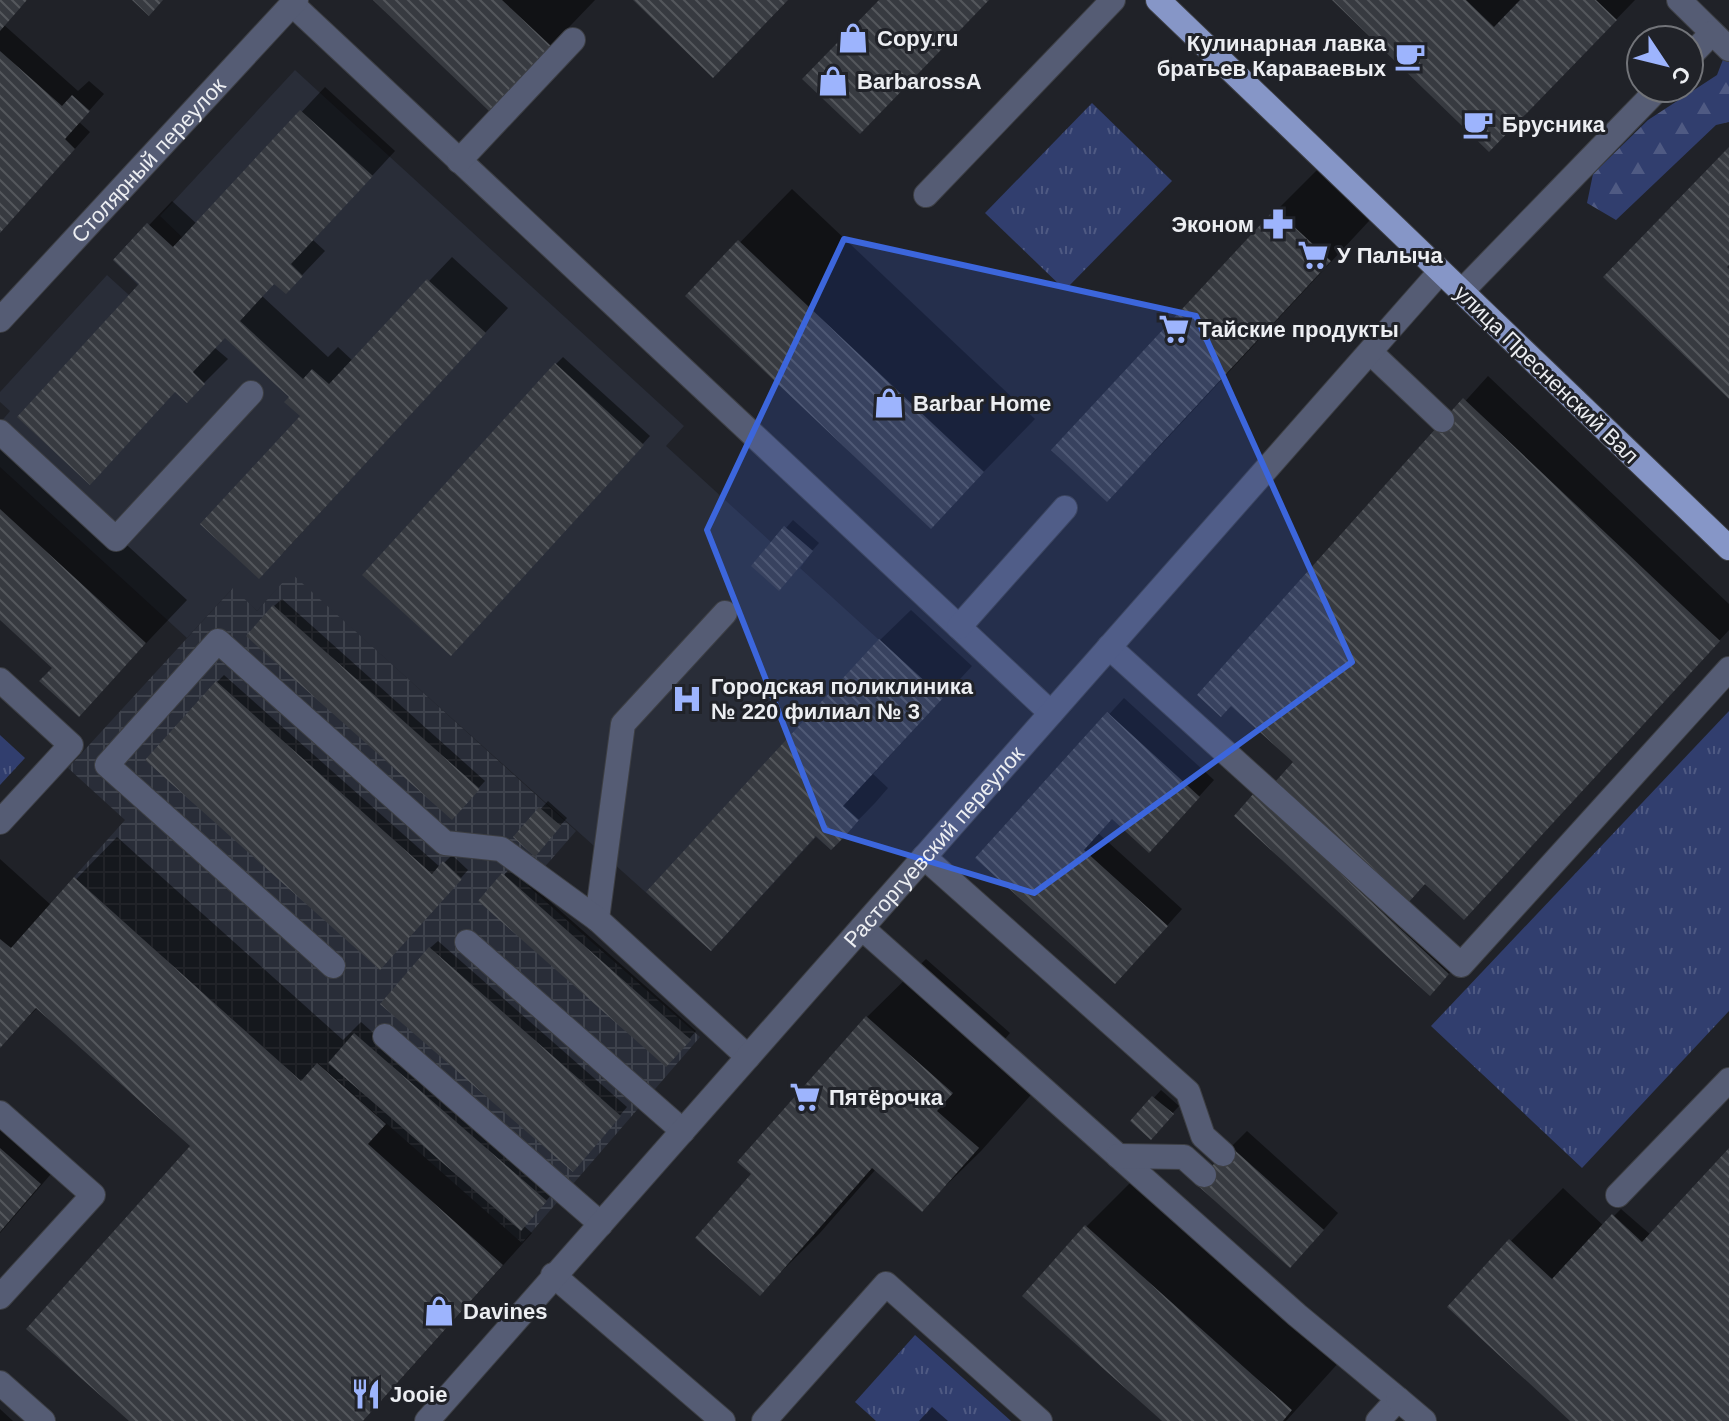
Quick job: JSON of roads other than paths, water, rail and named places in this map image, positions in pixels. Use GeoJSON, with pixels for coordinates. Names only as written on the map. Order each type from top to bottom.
{"type":"FeatureCollection","features":[{"type":"Feature","properties":{"kind":"main road","name":"улица Пресненский Вал"},"geometry":{"type":"LineString","coordinates":[[1158,0],[1729,548]]}},
{"type":"Feature","properties":{"kind":"street"},"geometry":{"type":"LineString","coordinates":[[926,195],[1113,0]]}},
{"type":"Feature","properties":{"kind":"street"},"geometry":{"type":"LineString","coordinates":[[1679,0],[1721,41]]}},
{"type":"Feature","properties":{"kind":"street"},"geometry":{"type":"LineString","coordinates":[[294,2],[459,161],[1051,713]]}},
{"type":"Feature","properties":{"kind":"street","name":"Столярный переулок"},"geometry":{"type":"LineString","coordinates":[[0,320],[294,2]]}},
{"type":"Feature","properties":{"kind":"street"},"geometry":{"type":"LineString","coordinates":[[459,161],[573,40]]}},
{"type":"Feature","properties":{"kind":"street"},"geometry":{"type":"LineString","coordinates":[[1462,291],[1643,104]]}},
{"type":"Feature","properties":{"kind":"street","name":"Расторгуевский переулок"},"geometry":{"type":"LineString","coordinates":[[427,1421],[1440,272]]}},
{"type":"Feature","properties":{"kind":"street"},"geometry":{"type":"LineString","coordinates":[[1370,352],[1442,420]]}},
{"type":"Feature","properties":{"kind":"street"},"geometry":{"type":"LineString","coordinates":[[0,432],[116,539],[251,393]]}},
{"type":"Feature","properties":{"kind":"street"},"geometry":{"type":"LineString","coordinates":[[959,627],[1065,508]]}},
{"type":"Feature","properties":{"kind":"street"},"geometry":{"type":"LineString","coordinates":[[597,919],[623,724],[725,613]]}},
{"type":"Feature","properties":{"kind":"street"},"geometry":{"type":"LineString","coordinates":[[333,966],[107,765],[218,641],[445,843],[501,849],[597,919],[748,1057]]}},
{"type":"Feature","properties":{"kind":"street"},"geometry":{"type":"LineString","coordinates":[[1109,647],[1461,965],[1729,669]]}},
{"type":"Feature","properties":{"kind":"street"},"geometry":{"type":"LineString","coordinates":[[0,680],[71,745],[0,822]]}},
{"type":"Feature","properties":{"kind":"street"},"geometry":{"type":"LineString","coordinates":[[924,857],[1188,1092],[1203,1136],[1223,1154]]}},
{"type":"Feature","properties":{"kind":"street"},"geometry":{"type":"LineString","coordinates":[[862,928],[1297,1315],[1424,1421]]}},
{"type":"Feature","properties":{"kind":"street"},"geometry":{"type":"LineString","coordinates":[[467,942],[683,1131]]}},
{"type":"Feature","properties":{"kind":"street"},"geometry":{"type":"LineString","coordinates":[[385,1036],[601,1224]]}},
{"type":"Feature","properties":{"kind":"street"},"geometry":{"type":"LineString","coordinates":[[1618,1195],[1729,1080]]}},
{"type":"Feature","properties":{"kind":"street"},"geometry":{"type":"LineString","coordinates":[[0,1113],[93,1195],[0,1297]]}},
{"type":"Feature","properties":{"kind":"street"},"geometry":{"type":"LineString","coordinates":[[1184,1157],[1203,1136]]}},
{"type":"Feature","properties":{"kind":"street"},"geometry":{"type":"LineString","coordinates":[[1118,1156],[1184,1157],[1204,1175]]}},
{"type":"Feature","properties":{"kind":"street"},"geometry":{"type":"LineString","coordinates":[[553,1275],[723,1421]]}},
{"type":"Feature","properties":{"kind":"street"},"geometry":{"type":"LineString","coordinates":[[764,1421],[886,1284],[1040,1421]]}},
{"type":"Feature","properties":{"kind":"street"},"geometry":{"type":"LineString","coordinates":[[0,1383],[43,1421]]}},
{"type":"Feature","properties":{"kind":"street"},"geometry":{"type":"LineString","coordinates":[[1378,1421],[1398,1399]]}},
{"type":"Feature","properties":{"kind":"place","name":"Copy.ru"},"geometry":{"type":"Point","coordinates":[853,38]}},
{"type":"Feature","properties":{"kind":"place","name":"Кулинарная лавка братьев Караваевых"},"geometry":{"type":"Point","coordinates":[1410,56]}},
{"type":"Feature","properties":{"kind":"place","name":"BarbarossA"},"geometry":{"type":"Point","coordinates":[833,81]}},
{"type":"Feature","properties":{"kind":"place","name":"Брусника"},"geometry":{"type":"Point","coordinates":[1478,124]}},
{"type":"Feature","properties":{"kind":"place","name":"Эконом"},"geometry":{"type":"Point","coordinates":[1278,224]}},
{"type":"Feature","properties":{"kind":"place","name":"У Палыча"},"geometry":{"type":"Point","coordinates":[1313,255]}},
{"type":"Feature","properties":{"kind":"place","name":"Тайские продукты"},"geometry":{"type":"Point","coordinates":[1174,329]}},
{"type":"Feature","properties":{"kind":"place","name":"Barbar Home"},"geometry":{"type":"Point","coordinates":[889,403]}},
{"type":"Feature","properties":{"kind":"place","name":"Городская поликлиника № 220 филиал № 3"},"geometry":{"type":"Point","coordinates":[687,699]}},
{"type":"Feature","properties":{"kind":"place","name":"Пятёрочка"},"geometry":{"type":"Point","coordinates":[805,1097]}},
{"type":"Feature","properties":{"kind":"place","name":"Davines"},"geometry":{"type":"Point","coordinates":[439,1311]}},
{"type":"Feature","properties":{"kind":"place","name":"Jooie"},"geometry":{"type":"Point","coordinates":[366,1394]}}]}
